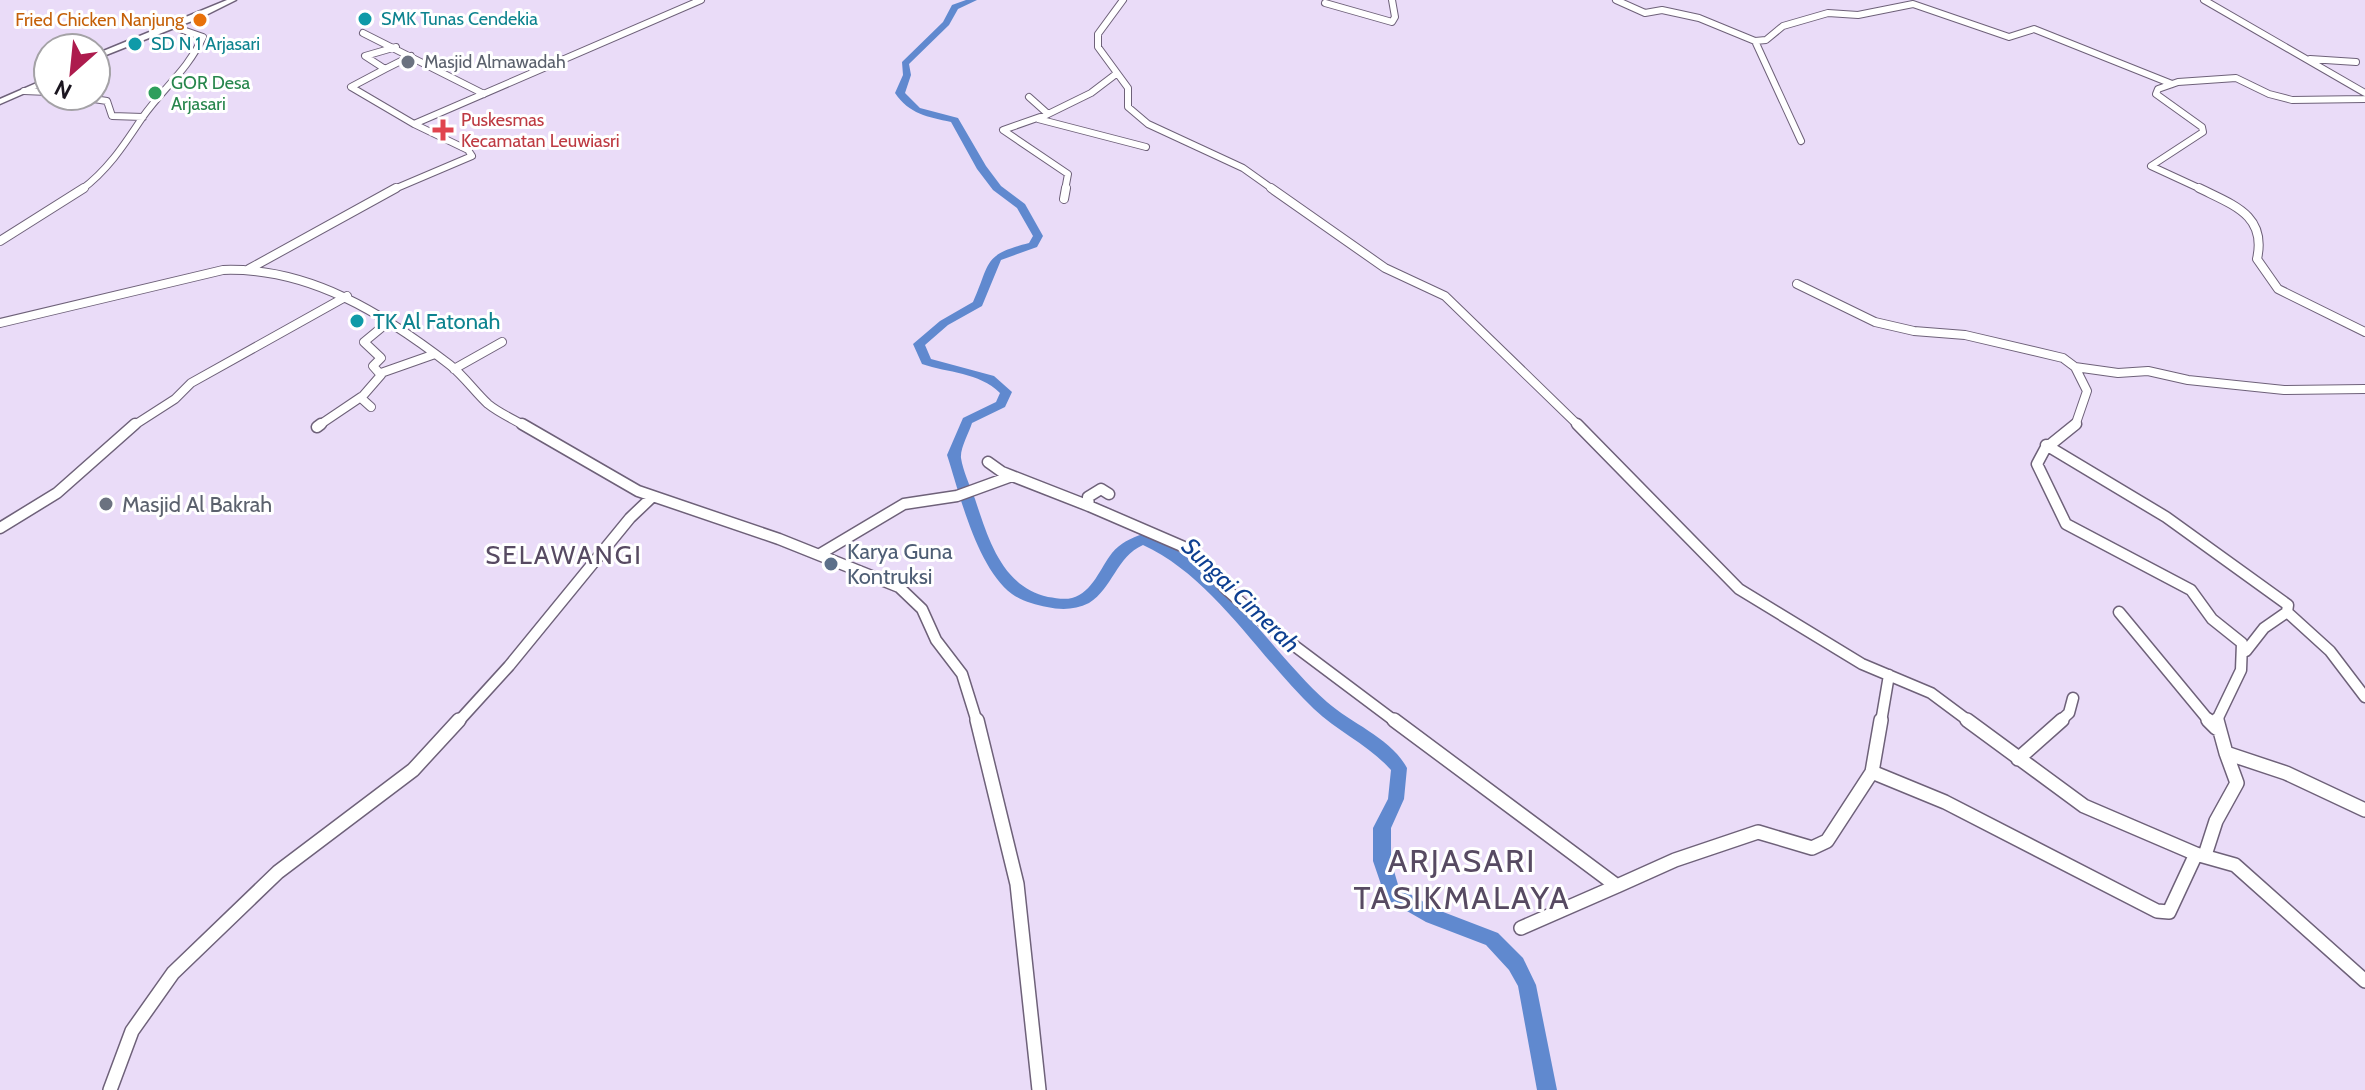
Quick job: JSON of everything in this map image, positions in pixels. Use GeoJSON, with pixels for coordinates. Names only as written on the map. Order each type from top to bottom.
{"type":"FeatureCollection","features":[{"type":"Feature","properties":{"kind":"main road"},"geometry":{"type":"LineString","coordinates":[[112,50],[144,35],[177,28],[233,0]]}},
{"type":"Feature","properties":{"kind":"main road"},"geometry":{"type":"LineString","coordinates":[[0,102],[32,87]]}},
{"type":"Feature","properties":{"kind":"street"},"geometry":{"type":"LineString","coordinates":[[414,124],[701,0]]}},
{"type":"Feature","properties":{"kind":"street"},"geometry":{"type":"LineString","coordinates":[[1123,0],[1098,34],[1098,47],[1128,88],[1128,107],[1148,124],[1243,168],[1385,268],[1445,296],[1644,489],[1739,589],[1848,656],[1931,693],[2084,806],[2200,855],[2235,865],[2365,981]]}},
{"type":"Feature","properties":{"kind":"street"},"geometry":{"type":"LineString","coordinates":[[1325,3],[1392,22],[1395,17],[1392,0]]}},
{"type":"Feature","properties":{"kind":"street"},"geometry":{"type":"LineString","coordinates":[[1616,0],[1645,13],[1662,10],[1691,16],[1755,41],[1764,41],[1783,26],[1824,14],[1858,15],[1913,4],[2012,37],[2034,29],[2172,84]]}},
{"type":"Feature","properties":{"kind":"street"},"geometry":{"type":"LineString","coordinates":[[2204,0],[2292,49],[2365,96]]}},
{"type":"Feature","properties":{"kind":"street"},"geometry":{"type":"LineString","coordinates":[[0,241],[90,183],[124,149],[143,117],[190,64],[203,37],[177,28]]}},
{"type":"Feature","properties":{"kind":"street"},"geometry":{"type":"LineString","coordinates":[[363,33],[484,94]]}},
{"type":"Feature","properties":{"kind":"street"},"geometry":{"type":"LineString","coordinates":[[1755,41],[1801,141]]}},
{"type":"Feature","properties":{"kind":"street"},"geometry":{"type":"LineString","coordinates":[[385,69],[365,56],[396,47]]}},
{"type":"Feature","properties":{"kind":"street"},"geometry":{"type":"LineString","coordinates":[[249,269],[407,182],[472,156],[468,150],[379,108],[369,96],[351,87],[411,56]]}},
{"type":"Feature","properties":{"kind":"street"},"geometry":{"type":"LineString","coordinates":[[2308,59],[2356,62]]}},
{"type":"Feature","properties":{"kind":"street"},"geometry":{"type":"LineString","coordinates":[[1064,199],[1068,174],[1003,130],[1044,116],[1091,93],[1116,74]]}},
{"type":"Feature","properties":{"kind":"street"},"geometry":{"type":"LineString","coordinates":[[2365,96],[2332,102],[2287,99],[2269,94],[2241,78],[2172,84],[2158,89],[2156,94],[2202,127],[2203,132],[2151,166],[2213,195],[2257,226],[2261,238],[2257,259],[2278,289],[2365,332]]}},
{"type":"Feature","properties":{"kind":"street"},"geometry":{"type":"LineString","coordinates":[[24,91],[32,91]]}},
{"type":"Feature","properties":{"kind":"street"},"geometry":{"type":"LineString","coordinates":[[1029,97],[1054,125],[1146,147]]}},
{"type":"Feature","properties":{"kind":"street"},"geometry":{"type":"LineString","coordinates":[[111,112],[112,116],[143,117]]}},
{"type":"Feature","properties":{"kind":"street"},"geometry":{"type":"LineString","coordinates":[[0,323],[181,278],[249,269],[290,276],[347,296],[435,354],[498,411],[651,498],[820,554],[907,592],[922,609],[936,640],[966,682],[1017,884],[1039,1090]]}},
{"type":"Feature","properties":{"kind":"street"},"geometry":{"type":"LineString","coordinates":[[1797,284],[1875,322],[2008,344],[2063,358],[2075,367],[2087,391],[2079,406],[2079,421],[2066,434],[2046,445],[2037,464],[2066,524],[2197,595],[2206,613],[2240,641],[2246,651]]}},
{"type":"Feature","properties":{"kind":"street"},"geometry":{"type":"LineString","coordinates":[[0,528],[57,493],[134,425],[175,399],[191,383],[347,296]]}},
{"type":"Feature","properties":{"kind":"street"},"geometry":{"type":"LineString","coordinates":[[381,373],[373,366],[380,357],[364,342],[387,323]]}},
{"type":"Feature","properties":{"kind":"street"},"geometry":{"type":"LineString","coordinates":[[454,369],[502,342]]}},
{"type":"Feature","properties":{"kind":"street"},"geometry":{"type":"LineString","coordinates":[[317,427],[361,397],[381,373],[435,354]]}},
{"type":"Feature","properties":{"kind":"street"},"geometry":{"type":"LineString","coordinates":[[2075,367],[2118,373],[2148,371],[2188,380],[2284,390],[2365,389]]}},
{"type":"Feature","properties":{"kind":"street"},"geometry":{"type":"LineString","coordinates":[[361,397],[371,407]]}},
{"type":"Feature","properties":{"kind":"street"},"geometry":{"type":"LineString","coordinates":[[2046,445],[2166,517],[2286,603],[2287,612],[2330,651],[2365,697]]}},
{"type":"Feature","properties":{"kind":"street"},"geometry":{"type":"LineString","coordinates":[[988,462],[1012,476],[1191,550],[1226,589],[1264,623],[1617,886]]}},
{"type":"Feature","properties":{"kind":"street"},"geometry":{"type":"LineString","coordinates":[[820,554],[904,504],[957,496],[1012,476]]}},
{"type":"Feature","properties":{"kind":"street"},"geometry":{"type":"LineString","coordinates":[[1089,506],[1088,497],[1093,493],[1101,489],[1109,494]]}},
{"type":"Feature","properties":{"kind":"street"},"geometry":{"type":"LineString","coordinates":[[110,1090],[132,1031],[173,973],[278,872],[413,770],[509,666],[630,518],[651,498]]}},
{"type":"Feature","properties":{"kind":"street"},"geometry":{"type":"LineString","coordinates":[[1872,772],[1911,785],[2085,877],[2157,911],[2169,912],[2237,783],[2216,728],[2185,697],[2144,639],[2119,612]]}},
{"type":"Feature","properties":{"kind":"street"},"geometry":{"type":"LineString","coordinates":[[2216,728],[2246,651],[2264,628],[2287,612]]}},
{"type":"Feature","properties":{"kind":"street"},"geometry":{"type":"LineString","coordinates":[[1521,928],[1675,860],[1758,832],[1812,848],[1827,841],[1872,772],[1889,675]]}},
{"type":"Feature","properties":{"kind":"street"},"geometry":{"type":"LineString","coordinates":[[2018,759],[2069,713],[2073,698]]}},
{"type":"Feature","properties":{"kind":"street"},"geometry":{"type":"LineString","coordinates":[[2226,753],[2286,773],[2365,810]]}},
{"type":"Feature","properties":{"kind":"waterway","name":"Sungai Cimerah"},"geometry":{"type":"LineString","coordinates":[[973,0],[955,7],[940,30],[905,64],[907,75],[900,93],[917,110],[955,120],[981,167],[997,188],[1021,206],[1038,236],[1033,245],[997,258],[978,304],[944,323],[919,344],[926,361],[979,375],[998,384],[1006,392],[1001,404],[967,421],[954,455],[990,555],[1006,580],[1020,592],[1036,599],[1064,604],[1075,603],[1089,595],[1117,557],[1132,544],[1143,539],[1164,549],[1211,588],[1322,707],[1391,759],[1399,768],[1396,799],[1382,828],[1382,861],[1392,893],[1432,916],[1492,939],[1516,964],[1527,985],[1547,1090]]}},
{"type":"Feature","properties":{"kind":"place","name":"SMK Tunas Cendekia"},"geometry":{"type":"Point","coordinates":[365,19]}},
{"type":"Feature","properties":{"kind":"place","name":"Fried Chicken Nanjung"},"geometry":{"type":"Point","coordinates":[200,20]}},
{"type":"Feature","properties":{"kind":"place","name":"SD N 1 Arjasari"},"geometry":{"type":"Point","coordinates":[135,44]}},
{"type":"Feature","properties":{"kind":"place","name":"Masjid Almawadah"},"geometry":{"type":"Point","coordinates":[408,62]}},
{"type":"Feature","properties":{"kind":"place","name":"GOR Desa Arjasari"},"geometry":{"type":"Point","coordinates":[155,93]}},
{"type":"Feature","properties":{"kind":"place","name":"Puskesmas Kecamatan Leuwiasri"},"geometry":{"type":"Point","coordinates":[443,130]}},
{"type":"Feature","properties":{"kind":"place","name":"TK Al Fatonah"},"geometry":{"type":"Point","coordinates":[357,321]}},
{"type":"Feature","properties":{"kind":"place","name":"Masjid Al Bakrah"},"geometry":{"type":"Point","coordinates":[106,504]}},
{"type":"Feature","properties":{"kind":"place","name":"Karya Guna Kontruksi"},"geometry":{"type":"Point","coordinates":[831,564]}},
{"type":"Feature","properties":{"kind":"district","name":"SELAWANGI"},"geometry":{"type":"Point","coordinates":[564,555]}},
{"type":"Feature","properties":{"kind":"district","name":"ARJASARI TASIKMALAYA"},"geometry":{"type":"Point","coordinates":[1462,878]}}]}
